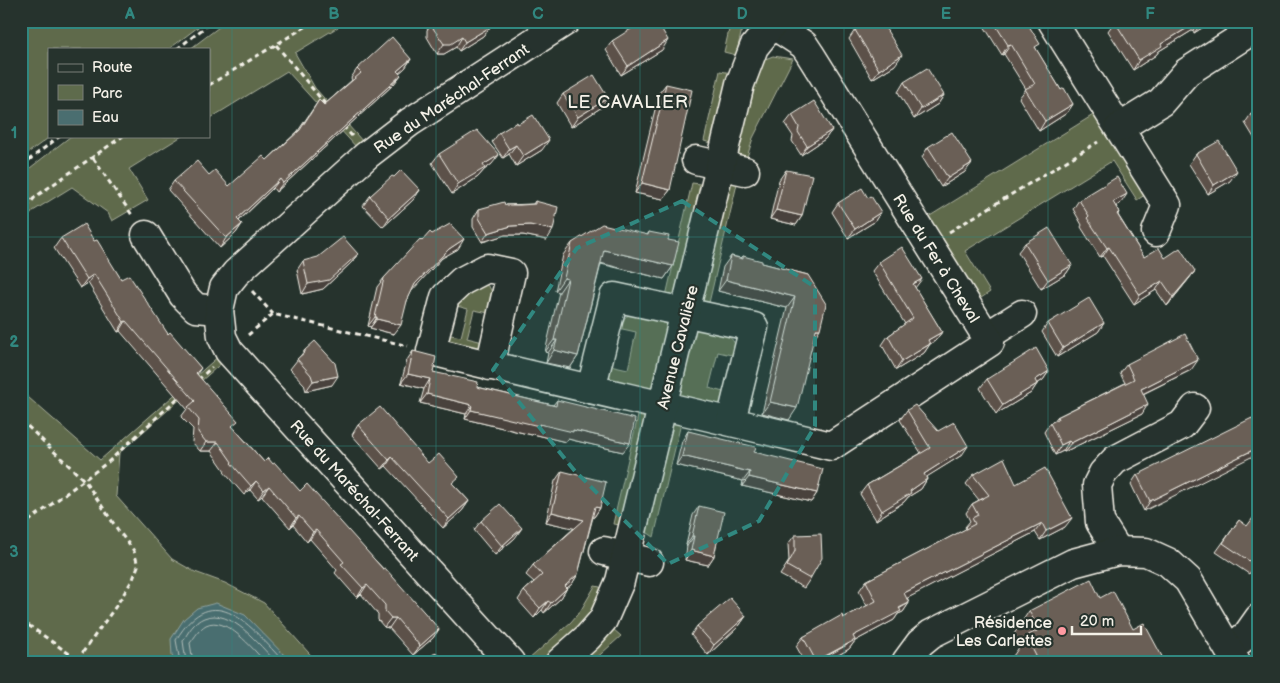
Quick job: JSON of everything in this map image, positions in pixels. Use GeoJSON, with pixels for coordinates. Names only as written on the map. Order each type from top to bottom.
{"type":"FeatureCollection","features":[{"type":"Feature","properties":{"kind":"street","name":"Rue du Maréchal-Ferrant"},"geometry":{"type":"LineString","coordinates":[[510,662],[229,351],[222,337],[219,310],[224,288],[236,273],[367,155],[410,122],[566,21]]}},
{"type":"Feature","properties":{"kind":"street"},"geometry":{"type":"LineString","coordinates":[[1052,21],[1166,205],[1156,232]]}},
{"type":"Feature","properties":{"kind":"street","name":"Avenue Cavalière"},"geometry":{"type":"LineString","coordinates":[[560,662],[588,637],[603,620],[620,581],[740,84],[754,47],[773,22]]}},
{"type":"Feature","properties":{"kind":"street","name":"Rue du Fer à Cheval"},"geometry":{"type":"LineString","coordinates":[[731,421],[831,446],[990,342],[804,45],[773,22]]}},
{"type":"Feature","properties":{"kind":"street"},"geometry":{"type":"LineString","coordinates":[[1119,128],[1161,102],[1187,72],[1259,26]]}},
{"type":"Feature","properties":{"kind":"street"},"geometry":{"type":"LineString","coordinates":[[146,235],[183,295],[196,308],[219,310]]}},
{"type":"Feature","properties":{"kind":"street"},"geometry":{"type":"LineString","coordinates":[[490,366],[512,274],[487,268],[462,281],[445,297],[431,352],[490,366],[663,406],[731,421],[754,327],[614,297],[591,389]]}},
{"type":"Feature","properties":{"kind":"street"},"geometry":{"type":"LineString","coordinates":[[987,336],[1022,314]]}},
{"type":"Feature","properties":{"kind":"street"},"geometry":{"type":"LineString","coordinates":[[1118,551],[1100,522],[1097,486],[1102,473],[1115,460],[1182,425],[1195,408]]}},
{"type":"Feature","properties":{"kind":"street"},"geometry":{"type":"LineString","coordinates":[[904,661],[931,634],[1072,563],[1118,551],[1146,552],[1168,562],[1188,580],[1232,656],[1259,618]]}},
{"type":"Feature","properties":{"kind":"path"},"geometry":{"type":"LineString","coordinates":[[178,48],[213,21]]}},
{"type":"Feature","properties":{"kind":"path"},"geometry":{"type":"LineString","coordinates":[[210,84],[315,21]]}},
{"type":"Feature","properties":{"kind":"path"},"geometry":{"type":"LineString","coordinates":[[276,45],[331,111]]}},
{"type":"Feature","properties":{"kind":"path"},"geometry":{"type":"LineString","coordinates":[[343,125],[367,155]]}},
{"type":"Feature","properties":{"kind":"path"},"geometry":{"type":"LineString","coordinates":[[928,244],[1019,191],[1119,128]]}},
{"type":"Feature","properties":{"kind":"path"},"geometry":{"type":"LineString","coordinates":[[21,166],[57,138]]}},
{"type":"Feature","properties":{"kind":"path"},"geometry":{"type":"LineString","coordinates":[[21,215],[36,197],[120,138]]}},
{"type":"Feature","properties":{"kind":"path"},"geometry":{"type":"LineString","coordinates":[[92,158],[146,235]]}},
{"type":"Feature","properties":{"kind":"path"},"geometry":{"type":"LineString","coordinates":[[236,273],[273,314],[431,352]]}},
{"type":"Feature","properties":{"kind":"path"},"geometry":{"type":"LineString","coordinates":[[194,384],[273,314]]}},
{"type":"Feature","properties":{"kind":"path"},"geometry":{"type":"LineString","coordinates":[[21,527],[108,462],[186,390]]}},
{"type":"Feature","properties":{"kind":"path"},"geometry":{"type":"LineString","coordinates":[[21,420],[85,480],[134,551],[138,566],[133,579],[80,661],[21,620]]}},
{"type":"Feature","properties":{"kind":"highlighted area"},"geometry":{"type":"Polygon","coordinates":[[[682,201],[815,287],[815,426],[759,521],[668,564],[574,470],[493,370],[577,248],[682,201]]]}},
{"type":"Feature","properties":{"kind":"green space"},"geometry":{"type":"Polygon","coordinates":[[[21,21],[206,21],[170,48],[48,48],[48,138],[21,158],[21,21]]]}},
{"type":"Feature","properties":{"kind":"green space"},"geometry":{"type":"Polygon","coordinates":[[[227,21],[348,21],[295,53],[315,88],[364,143],[358,149],[287,71],[210,118],[210,48],[191,48],[227,21]]]}},
{"type":"Feature","properties":{"kind":"green space"},"geometry":{"type":"Polygon","coordinates":[[[731,21],[744,21],[736,55],[724,52],[731,21]]]}},
{"type":"Feature","properties":{"kind":"green space"},"geometry":{"type":"Polygon","coordinates":[[[773,56],[793,59],[753,138],[747,157],[737,153],[739,125],[760,61],[773,56]]]}},
{"type":"Feature","properties":{"kind":"green space"},"geometry":{"type":"Polygon","coordinates":[[[720,71],[732,73],[715,144],[704,141],[720,71]]]}},
{"type":"Feature","properties":{"kind":"green space"},"geometry":{"type":"Polygon","coordinates":[[[1098,112],[1148,193],[1137,200],[1112,161],[965,251],[990,292],[975,302],[925,219],[1098,112]]]}},
{"type":"Feature","properties":{"kind":"green space"},"geometry":{"type":"Polygon","coordinates":[[[68,138],[179,138],[129,169],[148,200],[112,221],[108,213],[72,187],[33,211],[21,227],[21,175],[68,138]]]}},
{"type":"Feature","properties":{"kind":"green space"},"geometry":{"type":"Polygon","coordinates":[[[726,181],[737,181],[737,184],[708,307],[700,300],[726,181]]]}},
{"type":"Feature","properties":{"kind":"green space"},"geometry":{"type":"Polygon","coordinates":[[[692,183],[700,184],[703,189],[677,293],[672,296],[666,296],[692,183]]]}},
{"type":"Feature","properties":{"kind":"green space"},"geometry":{"type":"Polygon","coordinates":[[[482,283],[487,285],[492,292],[489,313],[474,310],[467,338],[483,342],[481,352],[444,344],[446,334],[461,337],[468,309],[453,305],[482,283]]]}},
{"type":"Feature","properties":{"kind":"green space"},"geometry":{"type":"Polygon","coordinates":[[[635,312],[659,318],[669,328],[659,382],[646,391],[611,380],[608,371],[610,365],[628,369],[636,332],[618,328],[624,318],[635,312]]]}},
{"type":"Feature","properties":{"kind":"green space"},"geometry":{"type":"Polygon","coordinates":[[[703,328],[727,335],[731,338],[736,348],[736,356],[718,352],[709,388],[727,393],[726,399],[719,405],[684,401],[676,387],[694,329],[703,328]]]}},
{"type":"Feature","properties":{"kind":"green space"},"geometry":{"type":"Polygon","coordinates":[[[220,355],[225,360],[119,453],[116,496],[172,559],[195,572],[225,583],[264,603],[317,662],[21,662],[21,391],[100,460],[220,355]]]}},
{"type":"Feature","properties":{"kind":"green space"},"geometry":{"type":"Polygon","coordinates":[[[638,416],[650,419],[621,525],[613,524],[638,416]]]}},
{"type":"Feature","properties":{"kind":"green space"},"geometry":{"type":"Polygon","coordinates":[[[678,422],[681,423],[654,537],[645,531],[670,426],[678,422]]]}},
{"type":"Feature","properties":{"kind":"green space"},"geometry":{"type":"Polygon","coordinates":[[[595,586],[600,587],[603,592],[591,618],[546,661],[535,662],[528,660],[571,622],[581,610],[595,586]]]}},
{"type":"Feature","properties":{"kind":"green space"},"geometry":{"type":"Polygon","coordinates":[[[613,629],[621,636],[592,662],[576,662],[609,630],[613,629]]]}},
{"type":"Feature","properties":{"kind":"water"},"geometry":{"type":"Polygon","coordinates":[[[216,603],[245,615],[291,662],[176,662],[172,656],[171,639],[184,619],[197,608],[216,603]]]}},
{"type":"Feature","properties":{"kind":"building"},"geometry":{"type":"Polygon","coordinates":[[[433,21],[488,21],[490,27],[465,42],[462,37],[451,44],[444,44],[433,28],[433,21]]]}},
{"type":"Feature","properties":{"kind":"building"},"geometry":{"type":"Polygon","coordinates":[[[653,21],[657,21],[668,40],[628,66],[612,41],[642,22],[645,26],[653,21]]]}},
{"type":"Feature","properties":{"kind":"building"},"geometry":{"type":"Polygon","coordinates":[[[869,21],[881,21],[902,55],[879,70],[855,30],[869,21]]]}},
{"type":"Feature","properties":{"kind":"building"},"geometry":{"type":"Polygon","coordinates":[[[993,21],[1026,21],[1040,44],[1035,47],[1061,90],[1064,88],[1073,104],[1045,121],[1025,89],[1035,84],[1011,44],[1008,45],[993,21]]]}},
{"type":"Feature","properties":{"kind":"building"},"geometry":{"type":"Polygon","coordinates":[[[1147,21],[1147,23],[1150,21],[1199,21],[1139,60],[1115,22],[1147,21]]]}},
{"type":"Feature","properties":{"kind":"building"},"geometry":{"type":"Polygon","coordinates":[[[392,37],[411,59],[397,71],[401,75],[283,183],[280,179],[237,219],[242,224],[226,238],[174,181],[197,161],[209,175],[215,170],[229,186],[263,156],[267,160],[300,130],[319,100],[324,105],[361,73],[357,69],[392,37]]]}},
{"type":"Feature","properties":{"kind":"building"},"geometry":{"type":"Polygon","coordinates":[[[927,68],[944,95],[921,109],[904,82],[927,68]]]}},
{"type":"Feature","properties":{"kind":"building"},"geometry":{"type":"Polygon","coordinates":[[[594,75],[608,98],[578,117],[563,94],[594,75]]]}},
{"type":"Feature","properties":{"kind":"building"},"geometry":{"type":"Polygon","coordinates":[[[666,84],[692,90],[670,190],[642,183],[666,84]]]}},
{"type":"Feature","properties":{"kind":"building"},"geometry":{"type":"Polygon","coordinates":[[[814,101],[832,130],[807,146],[798,132],[799,127],[792,115],[814,101]]]}},
{"type":"Feature","properties":{"kind":"building"},"geometry":{"type":"Polygon","coordinates":[[[1259,109],[1259,126],[1251,114],[1259,109]]]}},
{"type":"Feature","properties":{"kind":"building"},"geometry":{"type":"Polygon","coordinates":[[[533,115],[549,140],[523,156],[516,145],[509,149],[499,133],[533,115]]]}},
{"type":"Feature","properties":{"kind":"building"},"geometry":{"type":"Polygon","coordinates":[[[477,130],[499,155],[483,165],[485,168],[458,184],[439,154],[477,130]]]}},
{"type":"Feature","properties":{"kind":"building"},"geometry":{"type":"Polygon","coordinates":[[[952,132],[972,163],[948,178],[928,147],[952,132]]]}},
{"type":"Feature","properties":{"kind":"building"},"geometry":{"type":"Polygon","coordinates":[[[1219,141],[1237,171],[1214,185],[1196,154],[1219,141]]]}},
{"type":"Feature","properties":{"kind":"building"},"geometry":{"type":"Polygon","coordinates":[[[401,170],[420,190],[389,218],[370,196],[401,170]]]}},
{"type":"Feature","properties":{"kind":"building"},"geometry":{"type":"Polygon","coordinates":[[[786,170],[812,175],[802,216],[776,210],[786,170]]]}},
{"type":"Feature","properties":{"kind":"building"},"geometry":{"type":"Polygon","coordinates":[[[1117,177],[1127,194],[1113,202],[1119,212],[1117,214],[1144,257],[1159,248],[1165,258],[1180,248],[1195,271],[1173,297],[1162,281],[1140,295],[1109,247],[1107,248],[1087,218],[1089,216],[1079,200],[1117,177]]]}},
{"type":"Feature","properties":{"kind":"building"},"geometry":{"type":"Polygon","coordinates":[[[862,188],[868,198],[871,196],[881,212],[855,229],[838,203],[862,188]]]}},
{"type":"Feature","properties":{"kind":"building"},"geometry":{"type":"Polygon","coordinates":[[[535,201],[558,207],[553,230],[530,225],[511,226],[488,233],[479,218],[479,209],[504,202],[505,205],[520,205],[535,204],[535,201]]]}},
{"type":"Feature","properties":{"kind":"building"},"geometry":{"type":"Polygon","coordinates":[[[84,224],[94,241],[97,240],[121,279],[129,275],[168,334],[170,332],[201,368],[196,373],[238,421],[232,426],[264,462],[268,458],[273,464],[275,463],[300,491],[307,484],[439,629],[420,646],[396,618],[391,618],[385,611],[385,605],[367,585],[363,588],[341,564],[344,562],[316,530],[313,532],[299,516],[296,518],[269,486],[264,490],[256,481],[251,486],[231,463],[218,442],[206,442],[198,432],[199,420],[188,407],[195,401],[126,321],[124,322],[94,274],[87,279],[61,238],[84,224]]]}},
{"type":"Feature","properties":{"kind":"building"},"geometry":{"type":"Polygon","coordinates":[[[450,224],[464,239],[449,249],[415,284],[407,301],[401,325],[377,319],[375,317],[384,278],[420,239],[422,241],[430,232],[432,234],[450,224]]]}},
{"type":"Feature","properties":{"kind":"building"},"geometry":{"type":"Polygon","coordinates":[[[602,224],[648,235],[649,232],[669,236],[668,240],[679,242],[673,266],[604,250],[578,356],[554,350],[557,340],[554,340],[568,279],[564,278],[572,243],[602,224]]]}},
{"type":"Feature","properties":{"kind":"building"},"geometry":{"type":"Polygon","coordinates":[[[1049,228],[1072,265],[1048,280],[1025,243],[1049,228]]]}},
{"type":"Feature","properties":{"kind":"building"},"geometry":{"type":"Polygon","coordinates":[[[343,237],[358,254],[329,280],[308,284],[303,261],[318,257],[343,237]]]}},
{"type":"Feature","properties":{"kind":"building"},"geometry":{"type":"Polygon","coordinates":[[[902,247],[922,279],[913,284],[942,332],[928,340],[930,344],[902,361],[888,336],[913,318],[879,262],[902,247]]]}},
{"type":"Feature","properties":{"kind":"building"},"geometry":{"type":"Polygon","coordinates":[[[731,256],[743,259],[743,256],[808,275],[826,304],[820,329],[816,329],[797,408],[770,402],[795,297],[726,280],[731,256]]]}},
{"type":"Feature","properties":{"kind":"building"},"geometry":{"type":"Polygon","coordinates":[[[1089,298],[1104,323],[1063,348],[1048,323],[1089,298]]]}},
{"type":"Feature","properties":{"kind":"building"},"geometry":{"type":"Polygon","coordinates":[[[1185,334],[1198,360],[1141,389],[1148,404],[1071,443],[1069,441],[1061,445],[1050,423],[1058,419],[1057,417],[1134,379],[1127,364],[1185,334]]]}},
{"type":"Feature","properties":{"kind":"building"},"geometry":{"type":"Polygon","coordinates":[[[315,341],[335,363],[338,376],[313,381],[311,375],[297,359],[315,341]]]}},
{"type":"Feature","properties":{"kind":"building"},"geometry":{"type":"Polygon","coordinates":[[[1036,348],[1049,371],[1035,380],[1037,384],[1003,405],[987,379],[1036,348]]]}},
{"type":"Feature","properties":{"kind":"building"},"geometry":{"type":"Polygon","coordinates":[[[413,351],[436,357],[433,372],[478,382],[477,387],[556,406],[557,400],[635,419],[630,443],[573,430],[573,432],[539,424],[539,426],[471,410],[472,405],[427,394],[430,379],[408,374],[413,351]]]}},
{"type":"Feature","properties":{"kind":"building"},"geometry":{"type":"Polygon","coordinates":[[[915,405],[938,431],[954,422],[968,446],[924,474],[927,479],[910,491],[911,493],[882,511],[867,485],[930,448],[907,410],[915,405]]]}},
{"type":"Feature","properties":{"kind":"building"},"geometry":{"type":"Polygon","coordinates":[[[380,407],[428,463],[439,454],[459,477],[452,483],[469,501],[449,519],[392,457],[389,460],[358,425],[380,407]]]}},
{"type":"Feature","properties":{"kind":"building"},"geometry":{"type":"Polygon","coordinates":[[[1252,418],[1259,431],[1259,447],[1150,501],[1137,475],[1252,418]]]}},
{"type":"Feature","properties":{"kind":"building"},"geometry":{"type":"Polygon","coordinates":[[[688,431],[756,447],[754,452],[823,469],[817,493],[749,477],[750,472],[682,456],[688,431]]]}},
{"type":"Feature","properties":{"kind":"building"},"geometry":{"type":"Polygon","coordinates":[[[1004,458],[1016,484],[1045,468],[1072,518],[1046,531],[1042,523],[904,593],[909,603],[899,608],[901,611],[853,636],[855,640],[816,661],[803,637],[842,615],[843,618],[876,601],[866,581],[975,524],[972,518],[978,515],[972,504],[989,495],[973,475],[1004,458]]]}},
{"type":"Feature","properties":{"kind":"building"},"geometry":{"type":"Polygon","coordinates":[[[562,471],[606,482],[600,508],[595,507],[578,574],[551,603],[548,601],[540,608],[524,591],[542,575],[533,565],[584,520],[552,512],[562,471]]]}},
{"type":"Feature","properties":{"kind":"building"},"geometry":{"type":"Polygon","coordinates":[[[500,504],[522,528],[502,546],[481,521],[500,504]]]}},
{"type":"Feature","properties":{"kind":"building"},"geometry":{"type":"Polygon","coordinates":[[[699,506],[724,512],[714,556],[691,550],[694,536],[692,536],[699,506]]]}},
{"type":"Feature","properties":{"kind":"building"},"geometry":{"type":"Polygon","coordinates":[[[1259,510],[1259,560],[1255,565],[1223,543],[1239,520],[1247,526],[1259,510]]]}},
{"type":"Feature","properties":{"kind":"building"},"geometry":{"type":"Polygon","coordinates":[[[821,534],[822,558],[810,579],[787,566],[795,551],[795,535],[821,534]]]}},
{"type":"Feature","properties":{"kind":"building"},"geometry":{"type":"Polygon","coordinates":[[[1091,579],[1100,598],[1113,591],[1133,629],[1144,623],[1165,662],[1039,662],[1026,636],[1039,630],[1029,611],[1091,579]]]}},
{"type":"Feature","properties":{"kind":"building"},"geometry":{"type":"Polygon","coordinates":[[[730,598],[746,616],[714,645],[697,626],[730,598]]]}},
{"type":"Feature","properties":{"kind":"building"},"geometry":{"type":"Polygon","coordinates":[[[436,652],[443,662],[424,662],[436,652]]]}},
{"type":"Feature","properties":{"kind":"place","name":"Résidence Les Carlettes"},"geometry":{"type":"Point","coordinates":[1062,631]}},
{"type":"Feature","properties":{"kind":"district","name":"LE CAVALIER"},"geometry":{"type":"Point","coordinates":[628,102]}}]}
